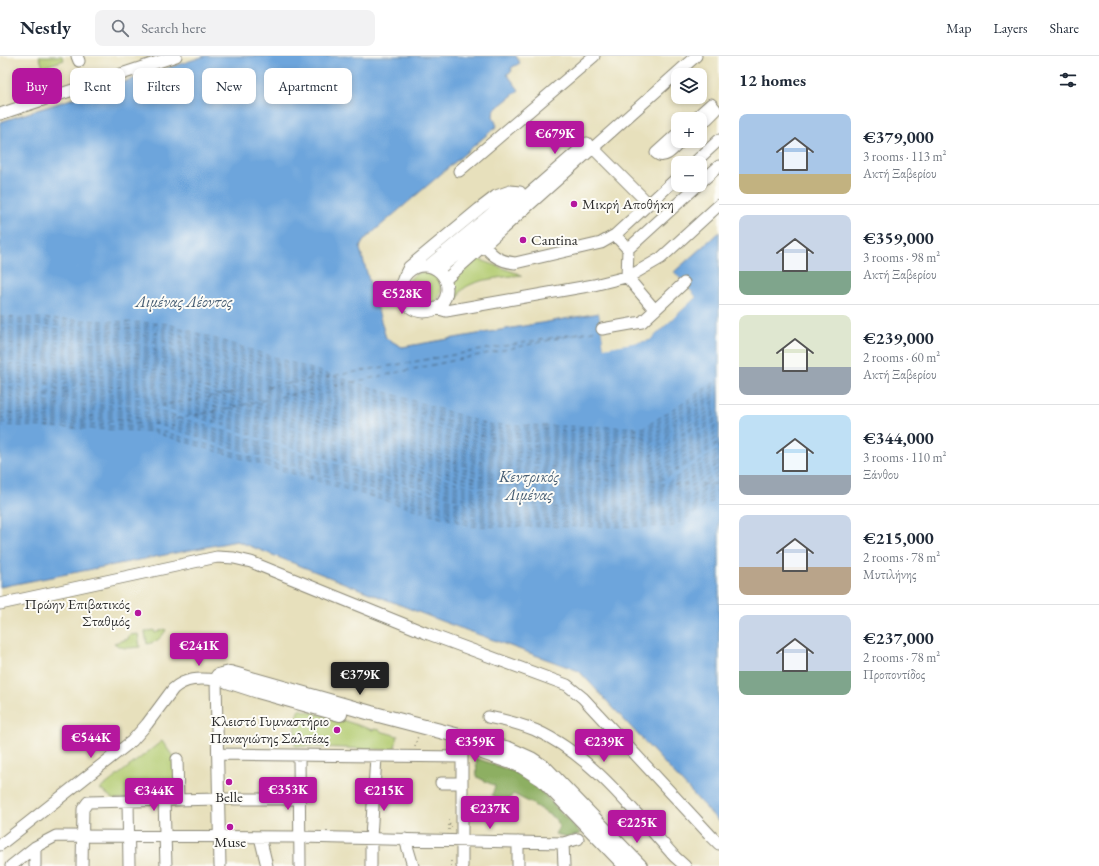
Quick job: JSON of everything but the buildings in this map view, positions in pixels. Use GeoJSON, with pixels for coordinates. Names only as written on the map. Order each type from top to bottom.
{"type":"FeatureCollection","features":[{"type":"Feature","properties":{"kind":"main road"},"geometry":{"type":"LineString","coordinates":[[217,678],[230,673],[242,676],[462,747],[509,749],[539,764],[564,786],[640,866]]}},
{"type":"Feature","properties":{"kind":"main road"},"geometry":{"type":"LineString","coordinates":[[217,678],[258,692],[418,734],[510,761],[534,774],[550,787],[626,866]]}},
{"type":"Feature","properties":{"kind":"street"},"geometry":{"type":"LineString","coordinates":[[0,114],[176,56]]}},
{"type":"Feature","properties":{"kind":"street"},"geometry":{"type":"LineString","coordinates":[[459,171],[594,56]]}},
{"type":"Feature","properties":{"kind":"street"},"geometry":{"type":"LineString","coordinates":[[445,280],[544,180],[685,56]]}},
{"type":"Feature","properties":{"kind":"street"},"geometry":{"type":"LineString","coordinates":[[403,279],[407,273],[415,268],[433,268],[481,242],[593,148],[696,56]]}},
{"type":"Feature","properties":{"kind":"street"},"geometry":{"type":"LineString","coordinates":[[671,139],[656,153],[660,156],[667,154],[673,148]]}},
{"type":"Feature","properties":{"kind":"street"},"geometry":{"type":"LineString","coordinates":[[702,156],[719,140]]}},
{"type":"Feature","properties":{"kind":"street"},"geometry":{"type":"LineString","coordinates":[[593,148],[649,204]]}},
{"type":"Feature","properties":{"kind":"street"},"geometry":{"type":"LineString","coordinates":[[707,177],[719,166]]}},
{"type":"Feature","properties":{"kind":"street"},"geometry":{"type":"LineString","coordinates":[[433,268],[510,198],[544,180]]}},
{"type":"Feature","properties":{"kind":"street"},"geometry":{"type":"LineString","coordinates":[[481,242],[489,252],[497,258],[506,262],[515,263],[601,243],[615,235],[671,184]]}},
{"type":"Feature","properties":{"kind":"street"},"geometry":{"type":"LineString","coordinates":[[433,268],[445,280],[447,288],[445,297],[442,303],[436,308],[429,311],[415,310],[404,300],[401,293],[403,279],[409,268],[488,202],[505,192],[520,192]]}},
{"type":"Feature","properties":{"kind":"street"},"geometry":{"type":"LineString","coordinates":[[628,249],[690,192]]}},
{"type":"Feature","properties":{"kind":"street"},"geometry":{"type":"LineString","coordinates":[[436,308],[446,311],[594,285],[627,277],[661,258],[719,205]]}},
{"type":"Feature","properties":{"kind":"street"},"geometry":{"type":"LineString","coordinates":[[615,235],[628,249],[627,277],[655,310]]}},
{"type":"Feature","properties":{"kind":"street"},"geometry":{"type":"LineString","coordinates":[[602,329],[642,322],[684,283]]}},
{"type":"Feature","properties":{"kind":"street"},"geometry":{"type":"LineString","coordinates":[[0,604],[217,558],[234,558],[251,562],[419,630],[567,685],[583,698],[719,844]]}},
{"type":"Feature","properties":{"kind":"street"},"geometry":{"type":"LineString","coordinates":[[0,845],[132,741],[176,686],[190,680],[217,678],[220,866]]}},
{"type":"Feature","properties":{"kind":"street"},"geometry":{"type":"LineString","coordinates":[[488,716],[534,730],[555,741],[576,755],[599,773],[675,857],[686,866]]}},
{"type":"Feature","properties":{"kind":"street"},"geometry":{"type":"LineString","coordinates":[[218,754],[412,757],[462,747],[462,866]]}},
{"type":"Feature","properties":{"kind":"street"},"geometry":{"type":"LineString","coordinates":[[299,756],[300,866]]}},
{"type":"Feature","properties":{"kind":"street"},"geometry":{"type":"LineString","coordinates":[[371,866],[371,838],[376,756]]}},
{"type":"Feature","properties":{"kind":"street"},"geometry":{"type":"LineString","coordinates":[[177,759],[178,800]]}},
{"type":"Feature","properties":{"kind":"street"},"geometry":{"type":"LineString","coordinates":[[441,785],[462,785]]}},
{"type":"Feature","properties":{"kind":"street"},"geometry":{"type":"LineString","coordinates":[[82,866],[83,809],[88,802],[300,799]]}},
{"type":"Feature","properties":{"kind":"street"},"geometry":{"type":"LineString","coordinates":[[164,800],[166,866]]}},
{"type":"Feature","properties":{"kind":"street"},"geometry":{"type":"LineString","coordinates":[[128,801],[129,866]]}},
{"type":"Feature","properties":{"kind":"street"},"geometry":{"type":"LineString","coordinates":[[11,866],[35,847],[56,836],[300,837],[564,843],[578,839]]}},
{"type":"Feature","properties":{"kind":"street"},"geometry":{"type":"LineString","coordinates":[[260,837],[267,866]]}},
{"type":"Feature","properties":{"kind":"street"},"geometry":{"type":"LineString","coordinates":[[405,839],[413,866]]}},
{"type":"Feature","properties":{"kind":"street"},"geometry":{"type":"LineString","coordinates":[[518,842],[518,866]]}},
{"type":"Feature","properties":{"kind":"street"},"geometry":{"type":"LineString","coordinates":[[564,843],[564,866]]}},
{"type":"Feature","properties":{"kind":"street"},"geometry":{"type":"LineString","coordinates":[[35,847],[35,866]]}},
{"type":"Feature","properties":{"kind":"path"},"geometry":{"type":"LineString","coordinates":[[412,757],[418,734]]}},
{"type":"Feature","properties":{"kind":"path"},"geometry":{"type":"LineString","coordinates":[[449,820],[451,827]]}},
{"type":"Feature","properties":{"kind":"path"},"geometry":{"type":"LineString","coordinates":[[451,860],[451,866]]}},
{"type":"Feature","properties":{"kind":"green space"},"geometry":{"type":"Polygon","coordinates":[[[39,56],[62,56],[64,60],[43,67],[39,56]]]}},
{"type":"Feature","properties":{"kind":"green space"},"geometry":{"type":"Polygon","coordinates":[[[478,259],[522,275],[486,280],[467,286],[461,291],[459,297],[451,299],[453,289],[452,279],[478,259]]]}},
{"type":"Feature","properties":{"kind":"green space"},"geometry":{"type":"Polygon","coordinates":[[[424,272],[436,277],[441,289],[436,301],[424,306],[412,301],[407,289],[412,277],[424,272]]]}},
{"type":"Feature","properties":{"kind":"green space"},"geometry":{"type":"Polygon","coordinates":[[[165,629],[166,630],[158,639],[147,644],[145,632],[154,630],[155,633],[165,629]]]}},
{"type":"Feature","properties":{"kind":"green space"},"geometry":{"type":"Polygon","coordinates":[[[138,634],[140,647],[123,648],[114,643],[128,639],[129,635],[138,634]]]}},
{"type":"Feature","properties":{"kind":"green space","name":"Κλειστό Γυμναστήριο Παναγιώτης Σαλπέας"},"geometry":{"type":"Polygon","coordinates":[[[299,709],[398,736],[394,750],[295,746],[295,720],[299,709]]]}},
{"type":"Feature","properties":{"kind":"green space"},"geometry":{"type":"Polygon","coordinates":[[[162,741],[174,758],[176,797],[113,799],[100,789],[162,741]]]}},
{"type":"Feature","properties":{"kind":"green space"},"geometry":{"type":"Polygon","coordinates":[[[476,758],[528,777],[581,834],[568,837],[555,834],[559,827],[557,820],[531,803],[513,794],[506,804],[492,795],[495,786],[477,777],[476,758]]]}},
{"type":"Feature","properties":{"kind":"water"},"geometry":{"type":"Polygon","coordinates":[[[205,56],[516,56],[520,63],[511,68],[512,71],[507,74],[519,90],[494,110],[493,116],[497,126],[365,239],[361,245],[360,249],[386,338],[402,347],[599,313],[604,347],[650,340],[696,297],[674,272],[719,232],[719,822],[579,671],[441,621],[237,541],[0,587],[0,122],[56,104],[62,104],[62,102],[70,99],[70,104],[125,104],[125,82],[133,79],[133,104],[194,104],[194,68],[168,68],[205,56]]]}},
{"type":"Feature","properties":{"kind":"pier"},"geometry":{"type":"Polygon","coordinates":[[[674,272],[696,297],[650,340],[604,348],[599,313],[601,312],[606,345],[649,338],[694,297],[673,273],[674,272]]]}},
{"type":"Feature","properties":{"kind":"ferry route"},"geometry":{"type":"LineString","coordinates":[[0,317],[167,324],[489,425],[644,428],[719,380]]}},
{"type":"Feature","properties":{"kind":"ferry route"},"geometry":{"type":"LineString","coordinates":[[0,320],[167,327],[488,428],[645,431],[719,383]]}},
{"type":"Feature","properties":{"kind":"ferry route"},"geometry":{"type":"LineString","coordinates":[[0,323],[166,330],[488,431],[646,434],[719,387]]}},
{"type":"Feature","properties":{"kind":"ferry route"},"geometry":{"type":"LineString","coordinates":[[0,327],[166,333],[487,434],[647,437],[719,391]]}},
{"type":"Feature","properties":{"kind":"ferry route"},"geometry":{"type":"LineString","coordinates":[[0,330],[165,336],[487,437],[648,440],[719,394]]}},
{"type":"Feature","properties":{"kind":"ferry route"},"geometry":{"type":"LineString","coordinates":[[334,386],[597,330]]}},
{"type":"Feature","properties":{"kind":"ferry route"},"geometry":{"type":"LineString","coordinates":[[326,377],[585,332]]}},
{"type":"Feature","properties":{"kind":"ferry route"},"geometry":{"type":"LineString","coordinates":[[0,333],[164,339],[486,440],[648,443],[719,398]]}},
{"type":"Feature","properties":{"kind":"ferry route"},"geometry":{"type":"LineString","coordinates":[[0,336],[164,342],[486,444],[649,446],[719,401]]}},
{"type":"Feature","properties":{"kind":"ferry route"},"geometry":{"type":"LineString","coordinates":[[0,339],[163,346],[486,447],[650,449],[719,405]]}},
{"type":"Feature","properties":{"kind":"ferry route"},"geometry":{"type":"LineString","coordinates":[[0,342],[163,349],[485,450],[651,452],[719,409]]}},
{"type":"Feature","properties":{"kind":"ferry route"},"geometry":{"type":"LineString","coordinates":[[0,345],[162,352],[485,453],[652,455],[719,412]]}},
{"type":"Feature","properties":{"kind":"ferry route"},"geometry":{"type":"LineString","coordinates":[[0,348],[162,355],[484,456],[653,458],[719,416]]}},
{"type":"Feature","properties":{"kind":"ferry route"},"geometry":{"type":"LineString","coordinates":[[0,351],[161,358],[484,459],[654,461],[719,419]]}},
{"type":"Feature","properties":{"kind":"ferry route"},"geometry":{"type":"LineString","coordinates":[[0,354],[161,361],[483,462],[655,464],[719,423]]}},
{"type":"Feature","properties":{"kind":"ferry route"},"geometry":{"type":"LineString","coordinates":[[0,357],[160,364],[483,465],[655,467],[719,426]]}},
{"type":"Feature","properties":{"kind":"ferry route"},"geometry":{"type":"LineString","coordinates":[[0,360],[160,367],[482,468],[656,470],[719,430]]}},
{"type":"Feature","properties":{"kind":"ferry route"},"geometry":{"type":"LineString","coordinates":[[0,364],[159,370],[482,471],[657,473],[719,434]]}},
{"type":"Feature","properties":{"kind":"ferry route"},"geometry":{"type":"LineString","coordinates":[[0,367],[159,373],[481,474],[658,476],[719,437]]}},
{"type":"Feature","properties":{"kind":"ferry route"},"geometry":{"type":"LineString","coordinates":[[0,370],[158,376],[481,477],[659,479],[719,441]]}},
{"type":"Feature","properties":{"kind":"ferry route"},"geometry":{"type":"LineString","coordinates":[[0,373],[158,379],[480,480],[660,481],[719,444]]}},
{"type":"Feature","properties":{"kind":"ferry route"},"geometry":{"type":"LineString","coordinates":[[0,376],[157,382],[480,483],[664,484]]}},
{"type":"Feature","properties":{"kind":"ferry route"},"geometry":{"type":"LineString","coordinates":[[306,380],[317,378]]}},
{"type":"Feature","properties":{"kind":"ferry route"},"geometry":{"type":"LineString","coordinates":[[0,379],[157,385],[479,486],[662,487],[719,450]]}},
{"type":"Feature","properties":{"kind":"ferry route"},"geometry":{"type":"LineString","coordinates":[[0,382],[156,388],[479,490],[662,490],[719,454]]}},
{"type":"Feature","properties":{"kind":"ferry route"},"geometry":{"type":"LineString","coordinates":[[286,384],[297,382]]}},
{"type":"Feature","properties":{"kind":"ferry route"},"geometry":{"type":"LineString","coordinates":[[267,387],[277,385]]}},
{"type":"Feature","properties":{"kind":"ferry route"},"geometry":{"type":"LineString","coordinates":[[0,386],[156,391],[478,493],[663,493],[719,457]]}},
{"type":"Feature","properties":{"kind":"ferry route"},"geometry":{"type":"LineString","coordinates":[[0,389],[155,394],[478,496],[664,496],[719,461]]}},
{"type":"Feature","properties":{"kind":"ferry route"},"geometry":{"type":"LineString","coordinates":[[247,390],[258,389]]}},
{"type":"Feature","properties":{"kind":"ferry route"},"geometry":{"type":"LineString","coordinates":[[280,397],[314,390]]}},
{"type":"Feature","properties":{"kind":"ferry route"},"geometry":{"type":"LineString","coordinates":[[0,392],[155,397],[478,499],[665,499],[719,464]]}},
{"type":"Feature","properties":{"kind":"ferry route"},"geometry":{"type":"LineString","coordinates":[[227,394],[238,392]]}},
{"type":"Feature","properties":{"kind":"ferry route"},"geometry":{"type":"LineString","coordinates":[[208,397],[224,394]]}},
{"type":"Feature","properties":{"kind":"ferry route"},"geometry":{"type":"LineString","coordinates":[[0,395],[154,400],[477,502],[666,502],[719,468]]}},
{"type":"Feature","properties":{"kind":"ferry route"},"geometry":{"type":"LineString","coordinates":[[0,398],[154,403],[477,505],[667,505],[719,472]]}},
{"type":"Feature","properties":{"kind":"ferry route"},"geometry":{"type":"LineString","coordinates":[[188,401],[199,399]]}},
{"type":"Feature","properties":{"kind":"ferry route"},"geometry":{"type":"LineString","coordinates":[[225,409],[265,400]]}},
{"type":"Feature","properties":{"kind":"ferry route"},"geometry":{"type":"LineString","coordinates":[[0,401],[153,407],[165,405]]}},
{"type":"Feature","properties":{"kind":"ferry route"},"geometry":{"type":"LineString","coordinates":[[168,404],[185,401]]}},
{"type":"Feature","properties":{"kind":"ferry route"},"geometry":{"type":"LineString","coordinates":[[0,404],[153,410],[476,508],[668,508],[719,475]]}},
{"type":"Feature","properties":{"kind":"ferry route"},"geometry":{"type":"LineString","coordinates":[[0,408],[152,413],[476,511],[668,511],[719,479]]}},
{"type":"Feature","properties":{"kind":"ferry route"},"geometry":{"type":"LineString","coordinates":[[0,411],[152,416],[475,514],[669,514],[719,482]]}},
{"type":"Feature","properties":{"kind":"ferry route"},"geometry":{"type":"LineString","coordinates":[[176,419],[216,411]]}},
{"type":"Feature","properties":{"kind":"ferry route"},"geometry":{"type":"LineString","coordinates":[[0,414],[151,419],[475,517],[670,517],[719,486]]}},
{"type":"Feature","properties":{"kind":"ferry route"},"geometry":{"type":"LineString","coordinates":[[0,417],[151,422],[474,520],[671,520],[719,489]]}},
{"type":"Feature","properties":{"kind":"ferry route"},"geometry":{"type":"LineString","coordinates":[[0,420],[150,425],[161,423]]}},
{"type":"Feature","properties":{"kind":"ferry route"},"geometry":{"type":"LineString","coordinates":[[0,423],[149,428],[474,523],[672,523],[719,493]]}},
{"type":"Feature","properties":{"kind":"ferry route"},"geometry":{"type":"LineString","coordinates":[[0,427],[6,425],[149,431],[473,526],[673,526],[719,497]]}},
{"type":"Feature","properties":{"kind":"ferry route"},"geometry":{"type":"LineString","coordinates":[[674,484],[692,484]]}},
{"type":"Feature","properties":{"kind":"ferry route"},"geometry":{"type":"LineString","coordinates":[[702,484],[719,484]]}},
{"type":"Feature","properties":{"kind":"place","name":"Μικρή Αποθήκη"},"geometry":{"type":"Point","coordinates":[574,204]}},
{"type":"Feature","properties":{"kind":"place","name":"Cantina"},"geometry":{"type":"Point","coordinates":[523,240]}},
{"type":"Feature","properties":{"kind":"place","name":"Πρώην Επιβατικός Σταθμός"},"geometry":{"type":"Point","coordinates":[138,613]}},
{"type":"Feature","properties":{"kind":"place","name":"Κλειστό Γυμναστήριο Παναγιώτης Σαλπέας"},"geometry":{"type":"Point","coordinates":[337,730]}},
{"type":"Feature","properties":{"kind":"place","name":"Belle"},"geometry":{"type":"Point","coordinates":[229,782]}},
{"type":"Feature","properties":{"kind":"place","name":"Muse"},"geometry":{"type":"Point","coordinates":[230,827]}},
{"type":"Feature","properties":{"kind":"water label","name":"Λιμένας Λέοντος"},"geometry":{"type":"Point","coordinates":[184,301]}},
{"type":"Feature","properties":{"kind":"water label","name":"Κεντρικός Λιμένας"},"geometry":{"type":"Point","coordinates":[529,485]}}]}
